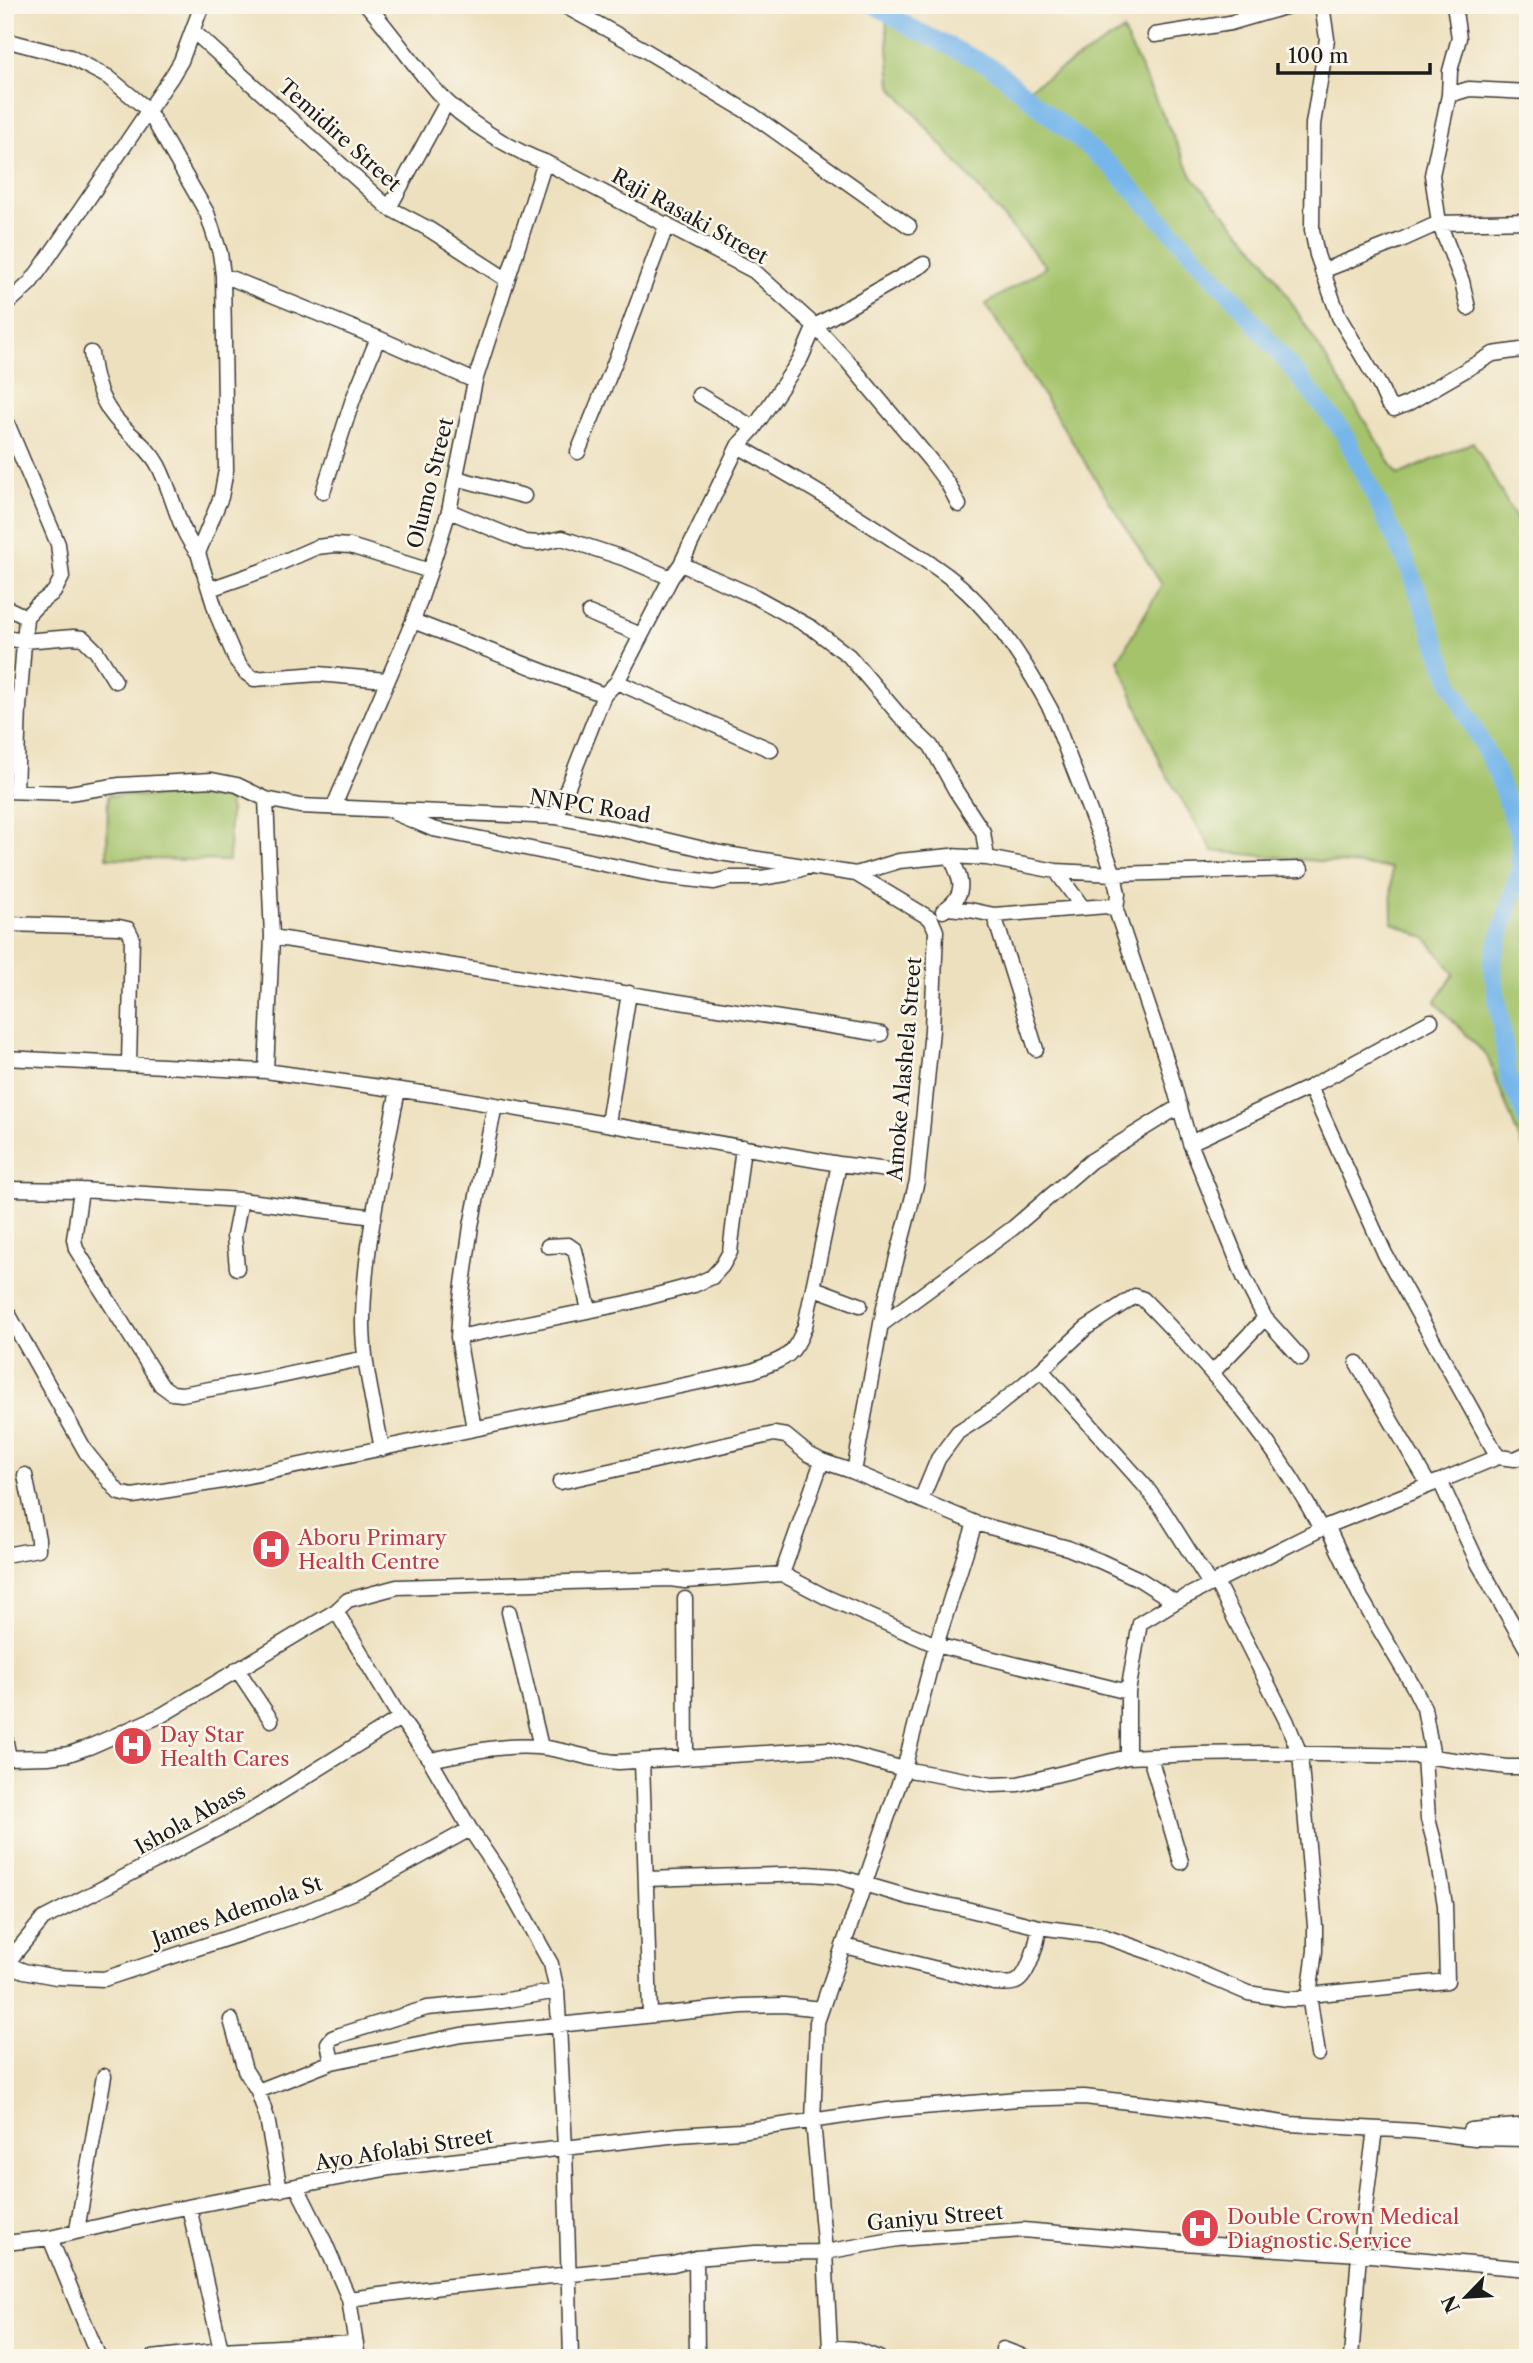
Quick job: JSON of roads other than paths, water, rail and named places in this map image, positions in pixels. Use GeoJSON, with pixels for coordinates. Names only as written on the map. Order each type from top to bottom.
{"type":"FeatureCollection","features":[{"type":"Feature","properties":{"kind":"street"},"geometry":{"type":"LineString","coordinates":[[5,306],[30,283],[41,268],[176,68],[202,5]]}},
{"type":"Feature","properties":{"kind":"street","name":"Raji Rasaki Street"},"geometry":{"type":"LineString","coordinates":[[367,5],[447,102],[493,136],[527,156],[667,224],[754,271],[815,326],[905,428],[948,484],[959,505]]}},
{"type":"Feature","properties":{"kind":"street"},"geometry":{"type":"LineString","coordinates":[[563,5],[751,114],[909,226]]}},
{"type":"Feature","properties":{"kind":"street"},"geometry":{"type":"LineString","coordinates":[[1155,35],[1230,23],[1292,5]]}},
{"type":"Feature","properties":{"kind":"street"},"geometry":{"type":"LineString","coordinates":[[1322,5],[1327,39],[1313,124],[1312,230],[1317,255],[1339,317],[1392,408],[1407,404],[1493,354],[1528,349]]}},
{"type":"Feature","properties":{"kind":"street"},"geometry":{"type":"LineString","coordinates":[[1454,5],[1459,38],[1450,71],[1449,94],[1432,175],[1439,223],[1462,281],[1468,308]]}},
{"type":"Feature","properties":{"kind":"street","name":"Temidire Street"},"geometry":{"type":"LineString","coordinates":[[193,31],[389,208],[427,228],[506,279]]}},
{"type":"Feature","properties":{"kind":"street"},"geometry":{"type":"LineString","coordinates":[[5,40],[70,57],[108,78],[147,109],[207,213],[220,253],[223,275],[225,484],[198,553]]}},
{"type":"Feature","properties":{"kind":"street"},"geometry":{"type":"LineString","coordinates":[[1449,94],[1469,89],[1528,92]]}},
{"type":"Feature","properties":{"kind":"street"},"geometry":{"type":"LineString","coordinates":[[389,208],[447,102]]}},
{"type":"Feature","properties":{"kind":"street","name":"Olumo Street"},"geometry":{"type":"LineString","coordinates":[[334,806],[413,621],[449,511],[475,381],[545,163]]}},
{"type":"Feature","properties":{"kind":"street"},"geometry":{"type":"LineString","coordinates":[[1322,271],[1439,223],[1528,221]]}},
{"type":"Feature","properties":{"kind":"street"},"geometry":{"type":"LineString","coordinates":[[578,452],[667,224]]}},
{"type":"Feature","properties":{"kind":"street"},"geometry":{"type":"LineString","coordinates":[[556,817],[604,695],[617,682],[671,578],[681,564],[738,446],[754,428],[801,358],[815,326],[923,264]]}},
{"type":"Feature","properties":{"kind":"street"},"geometry":{"type":"LineString","coordinates":[[223,275],[475,381]]}},
{"type":"Feature","properties":{"kind":"street"},"geometry":{"type":"LineString","coordinates":[[323,492],[353,399],[378,338]]}},
{"type":"Feature","properties":{"kind":"street"},"geometry":{"type":"LineString","coordinates":[[90,353],[97,387],[114,418],[158,463],[186,534],[198,553],[217,615],[236,660],[246,673],[254,679],[318,674],[386,680]]}},
{"type":"Feature","properties":{"kind":"street"},"geometry":{"type":"LineString","coordinates":[[699,395],[754,428]]}},
{"type":"Feature","properties":{"kind":"street"},"geometry":{"type":"LineString","coordinates":[[5,418],[58,544],[62,577],[54,592],[26,617],[11,791]]}},
{"type":"Feature","properties":{"kind":"street"},"geometry":{"type":"LineString","coordinates":[[738,446],[838,503],[967,591],[988,614],[1040,689],[1051,710],[1114,874],[1118,894],[1116,910],[1181,1106],[1190,1143],[1244,1277],[1265,1318],[1301,1358]]}},
{"type":"Feature","properties":{"kind":"street"},"geometry":{"type":"LineString","coordinates":[[456,478],[524,496]]}},
{"type":"Feature","properties":{"kind":"street"},"geometry":{"type":"LineString","coordinates":[[449,511],[525,542],[539,543],[562,538],[626,559],[671,578]]}},
{"type":"Feature","properties":{"kind":"street"},"geometry":{"type":"LineString","coordinates":[[209,589],[264,570],[317,547],[334,545],[350,546],[429,571]]}},
{"type":"Feature","properties":{"kind":"street"},"geometry":{"type":"LineString","coordinates":[[681,564],[757,597],[812,628],[849,656],[900,716],[931,746],[983,832],[987,858]]}},
{"type":"Feature","properties":{"kind":"street"},"geometry":{"type":"LineString","coordinates":[[5,607],[26,617]]}},
{"type":"Feature","properties":{"kind":"street"},"geometry":{"type":"LineString","coordinates":[[589,613],[641,635]]}},
{"type":"Feature","properties":{"kind":"street"},"geometry":{"type":"LineString","coordinates":[[413,621],[604,695]]}},
{"type":"Feature","properties":{"kind":"street"},"geometry":{"type":"LineString","coordinates":[[5,638],[24,641],[73,636],[83,638],[96,651],[115,681]]}},
{"type":"Feature","properties":{"kind":"street"},"geometry":{"type":"LineString","coordinates":[[617,682],[771,750]]}},
{"type":"Feature","properties":{"kind":"street","name":"NNPC Road"},"geometry":{"type":"LineString","coordinates":[[11,791],[69,793],[120,785],[212,780],[237,785],[266,799],[300,806],[556,817],[720,853],[856,874],[899,862],[950,856],[987,858],[1056,872],[1114,874],[1301,869]]}},
{"type":"Feature","properties":{"kind":"street"},"geometry":{"type":"LineString","coordinates":[[266,799],[272,937],[266,1070]]}},
{"type":"Feature","properties":{"kind":"street"},"geometry":{"type":"LineString","coordinates":[[388,810],[433,829],[662,876],[714,883],[730,878],[761,878],[809,867]]}},
{"type":"Feature","properties":{"kind":"street"},"geometry":{"type":"LineString","coordinates":[[720,853],[730,878]]}},
{"type":"Feature","properties":{"kind":"street"},"geometry":{"type":"LineString","coordinates":[[856,874],[931,919],[955,903],[960,891],[960,877],[950,856]]}},
{"type":"Feature","properties":{"kind":"street"},"geometry":{"type":"LineString","coordinates":[[1056,872],[1083,908]]}},
{"type":"Feature","properties":{"kind":"street"},"geometry":{"type":"LineString","coordinates":[[947,908],[993,915],[1107,906],[1116,910]]}},
{"type":"Feature","properties":{"kind":"street"},"geometry":{"type":"LineString","coordinates":[[993,915],[1037,1049]]}},
{"type":"Feature","properties":{"kind":"street","name":"Amoke Alashela Street"},"geometry":{"type":"LineString","coordinates":[[854,1472],[884,1307],[917,1181],[932,1030],[936,931],[931,919]]}},
{"type":"Feature","properties":{"kind":"street"},"geometry":{"type":"LineString","coordinates":[[5,924],[128,929],[132,937],[129,1064]]}},
{"type":"Feature","properties":{"kind":"street"},"geometry":{"type":"LineString","coordinates":[[272,937],[881,1034]]}},
{"type":"Feature","properties":{"kind":"street"},"geometry":{"type":"LineString","coordinates":[[608,1123],[629,993]]}},
{"type":"Feature","properties":{"kind":"street"},"geometry":{"type":"LineString","coordinates":[[1190,1143],[1310,1087],[1431,1021]]}},
{"type":"Feature","properties":{"kind":"street"},"geometry":{"type":"LineString","coordinates":[[5,1058],[266,1070],[888,1170]]}},
{"type":"Feature","properties":{"kind":"street"},"geometry":{"type":"LineString","coordinates":[[1310,1087],[1385,1254],[1498,1457]]}},
{"type":"Feature","properties":{"kind":"street"},"geometry":{"type":"LineString","coordinates":[[382,1449],[365,1358],[363,1318],[373,1217],[398,1090]]}},
{"type":"Feature","properties":{"kind":"street"},"geometry":{"type":"LineString","coordinates":[[474,1429],[458,1337],[471,1226],[495,1105]]}},
{"type":"Feature","properties":{"kind":"street"},"geometry":{"type":"LineString","coordinates":[[881,1324],[1013,1228],[1091,1161],[1181,1106]]}},
{"type":"Feature","properties":{"kind":"street"},"geometry":{"type":"LineString","coordinates":[[458,1337],[589,1310],[694,1285],[712,1277],[730,1252],[743,1147]]}},
{"type":"Feature","properties":{"kind":"street"},"geometry":{"type":"LineString","coordinates":[[5,1308],[86,1452],[119,1493],[133,1496],[382,1449],[752,1371],[779,1361],[795,1349],[805,1326],[838,1164]]}},
{"type":"Feature","properties":{"kind":"street"},"geometry":{"type":"LineString","coordinates":[[5,1189],[81,1190],[241,1200],[373,1217]]}},
{"type":"Feature","properties":{"kind":"street"},"geometry":{"type":"LineString","coordinates":[[81,1190],[74,1239],[76,1249],[161,1385],[172,1393],[182,1394],[272,1378],[365,1358]]}},
{"type":"Feature","properties":{"kind":"street"},"geometry":{"type":"LineString","coordinates":[[237,1268],[234,1236],[241,1200]]}},
{"type":"Feature","properties":{"kind":"street"},"geometry":{"type":"LineString","coordinates":[[548,1246],[568,1245],[575,1250],[589,1310]]}},
{"type":"Feature","properties":{"kind":"street"},"geometry":{"type":"LineString","coordinates":[[814,1288],[860,1305]]}},
{"type":"Feature","properties":{"kind":"street"},"geometry":{"type":"LineString","coordinates":[[646,1879],[836,1875],[864,1886],[1039,1927],[1100,1935],[1158,1955],[1248,1993],[1286,1999],[1447,1981],[1445,1905],[1428,1819],[1428,1724],[1419,1697],[1324,1528],[1287,1469],[1213,1372],[1143,1299],[1135,1296],[1086,1328],[994,1409],[958,1432],[938,1459],[921,1500]]}},
{"type":"Feature","properties":{"kind":"street"},"geometry":{"type":"LineString","coordinates":[[1213,1372],[1265,1318]]}},
{"type":"Feature","properties":{"kind":"street"},"geometry":{"type":"LineString","coordinates":[[1357,1363],[1434,1483],[1528,1651]]}},
{"type":"Feature","properties":{"kind":"street"},"geometry":{"type":"LineString","coordinates":[[1041,1370],[1145,1486],[1213,1583],[1286,1720],[1300,1754],[1315,1926],[1315,1951],[1309,1995],[1318,2054]]}},
{"type":"Feature","properties":{"kind":"street"},"geometry":{"type":"LineString","coordinates":[[560,1482],[774,1434],[786,1436],[821,1461],[854,1472],[975,1523],[1068,1548],[1139,1579],[1175,1602]]}},
{"type":"Feature","properties":{"kind":"street"},"geometry":{"type":"LineString","coordinates":[[1128,1758],[1128,1692],[1140,1623],[1175,1602],[1324,1528],[1498,1457],[1516,1459],[1528,1453]]}},
{"type":"Feature","properties":{"kind":"street"},"geometry":{"type":"LineString","coordinates":[[782,1574],[821,1461]]}},
{"type":"Feature","properties":{"kind":"street"},"geometry":{"type":"LineString","coordinates":[[5,1555],[38,1549],[25,1475]]}},
{"type":"Feature","properties":{"kind":"street"},"geometry":{"type":"LineString","coordinates":[[879,2358],[854,2349],[828,2353],[825,2252],[813,2121],[817,2022],[904,1769],[936,1645],[975,1523]]}},
{"type":"Feature","properties":{"kind":"street"},"geometry":{"type":"LineString","coordinates":[[5,1737],[7,1758],[48,1757],[89,1747],[162,1715],[336,1611],[348,1600],[397,1587],[670,1579],[685,1581],[782,1574],[826,1597],[936,1645],[1128,1692]]}},
{"type":"Feature","properties":{"kind":"street"},"geometry":{"type":"LineString","coordinates":[[685,1599],[686,1758]]}},
{"type":"Feature","properties":{"kind":"street"},"geometry":{"type":"LineString","coordinates":[[336,1611],[400,1718],[430,1760],[470,1829],[503,1878],[551,1964],[557,1991],[559,2025],[571,2358]]}},
{"type":"Feature","properties":{"kind":"street"},"geometry":{"type":"LineString","coordinates":[[509,1612],[541,1747]]}},
{"type":"Feature","properties":{"kind":"street"},"geometry":{"type":"LineString","coordinates":[[237,1668],[271,1720]]}},
{"type":"Feature","properties":{"kind":"street","name":"Ishola Abass"},"geometry":{"type":"LineString","coordinates":[[6,1963],[43,1919],[246,1814],[400,1718]]}},
{"type":"Feature","properties":{"kind":"street"},"geometry":{"type":"LineString","coordinates":[[430,1760],[495,1747],[541,1747],[604,1762],[829,1749],[904,1769],[992,1785],[1018,1784],[1128,1758],[1264,1753],[1429,1756],[1507,1767],[1528,1767]]}},
{"type":"Feature","properties":{"kind":"street"},"geometry":{"type":"LineString","coordinates":[[1150,1757],[1181,1862]]}},
{"type":"Feature","properties":{"kind":"street"},"geometry":{"type":"LineString","coordinates":[[642,1761],[650,2014]]}},
{"type":"Feature","properties":{"kind":"street","name":"James Ademola St"},"geometry":{"type":"LineString","coordinates":[[6,1963],[24,1971],[56,1977],[104,1979],[312,1909],[360,1889],[470,1829]]}},
{"type":"Feature","properties":{"kind":"street"},"geometry":{"type":"LineString","coordinates":[[844,1945],[994,1983],[1008,1984],[1024,1976],[1038,1941],[1039,1927]]}},
{"type":"Feature","properties":{"kind":"street"},"geometry":{"type":"LineString","coordinates":[[332,2062],[328,2043],[332,2038],[427,2008],[502,2001],[557,1991]]}},
{"type":"Feature","properties":{"kind":"street"},"geometry":{"type":"LineString","coordinates":[[258,2091],[332,2062],[461,2035],[650,2014],[770,2005],[821,2009]]}},
{"type":"Feature","properties":{"kind":"street"},"geometry":{"type":"LineString","coordinates":[[231,2020],[245,2070],[258,2091],[267,2118],[280,2190]]}},
{"type":"Feature","properties":{"kind":"street"},"geometry":{"type":"LineString","coordinates":[[77,2230],[104,2076]]}},
{"type":"Feature","properties":{"kind":"street","name":"Ayo Afolabi Street"},"geometry":{"type":"LineString","coordinates":[[5,2243],[50,2238],[77,2230],[390,2168],[900,2109],[1018,2099],[1084,2097],[1192,2109],[1290,2124],[1426,2133]]}},
{"type":"Feature","properties":{"kind":"street"},"geometry":{"type":"LineString","coordinates":[[1426,2133],[1528,2124]]}},
{"type":"Feature","properties":{"kind":"street"},"geometry":{"type":"LineString","coordinates":[[1351,2358],[1359,2254],[1375,2129]]}},
{"type":"Feature","properties":{"kind":"street"},"geometry":{"type":"LineString","coordinates":[[1426,2133],[1528,2139]]}},
{"type":"Feature","properties":{"kind":"street"},"geometry":{"type":"LineString","coordinates":[[152,2358],[221,2350],[357,2350],[349,2299],[297,2187]]}},
{"type":"Feature","properties":{"kind":"street"},"geometry":{"type":"LineString","coordinates":[[189,2207],[221,2350]]}},
{"type":"Feature","properties":{"kind":"street","name":"Ganiyu Street"},"geometry":{"type":"LineString","coordinates":[[349,2299],[673,2264],[696,2258],[755,2253],[825,2252],[898,2239],[1023,2230],[1528,2269]]}},
{"type":"Feature","properties":{"kind":"street"},"geometry":{"type":"LineString","coordinates":[[50,2238],[99,2358]]}},
{"type":"Feature","properties":{"kind":"street"},"geometry":{"type":"LineString","coordinates":[[696,2258],[697,2358]]}},
{"type":"Feature","properties":{"kind":"street"},"geometry":{"type":"LineString","coordinates":[[1003,2349],[1027,2358]]}},
{"type":"Feature","properties":{"kind":"waterway"},"geometry":{"type":"LineString","coordinates":[[875,5],[910,27],[992,67],[1113,168],[1234,298],[1343,431],[1408,565],[1452,685],[1495,769],[1519,835],[1520,870],[1492,963],[1509,1079],[1528,1123]]}},
{"type":"Feature","properties":{"kind":"place","name":"Aboru Primary Health Centre"},"geometry":{"type":"Point","coordinates":[271,1549]}},
{"type":"Feature","properties":{"kind":"place","name":"Day Star Health Cares"},"geometry":{"type":"Point","coordinates":[133,1746]}},
{"type":"Feature","properties":{"kind":"place","name":"Double Crown Medical Diagnostic Service"},"geometry":{"type":"Point","coordinates":[1200,2228]}}]}
